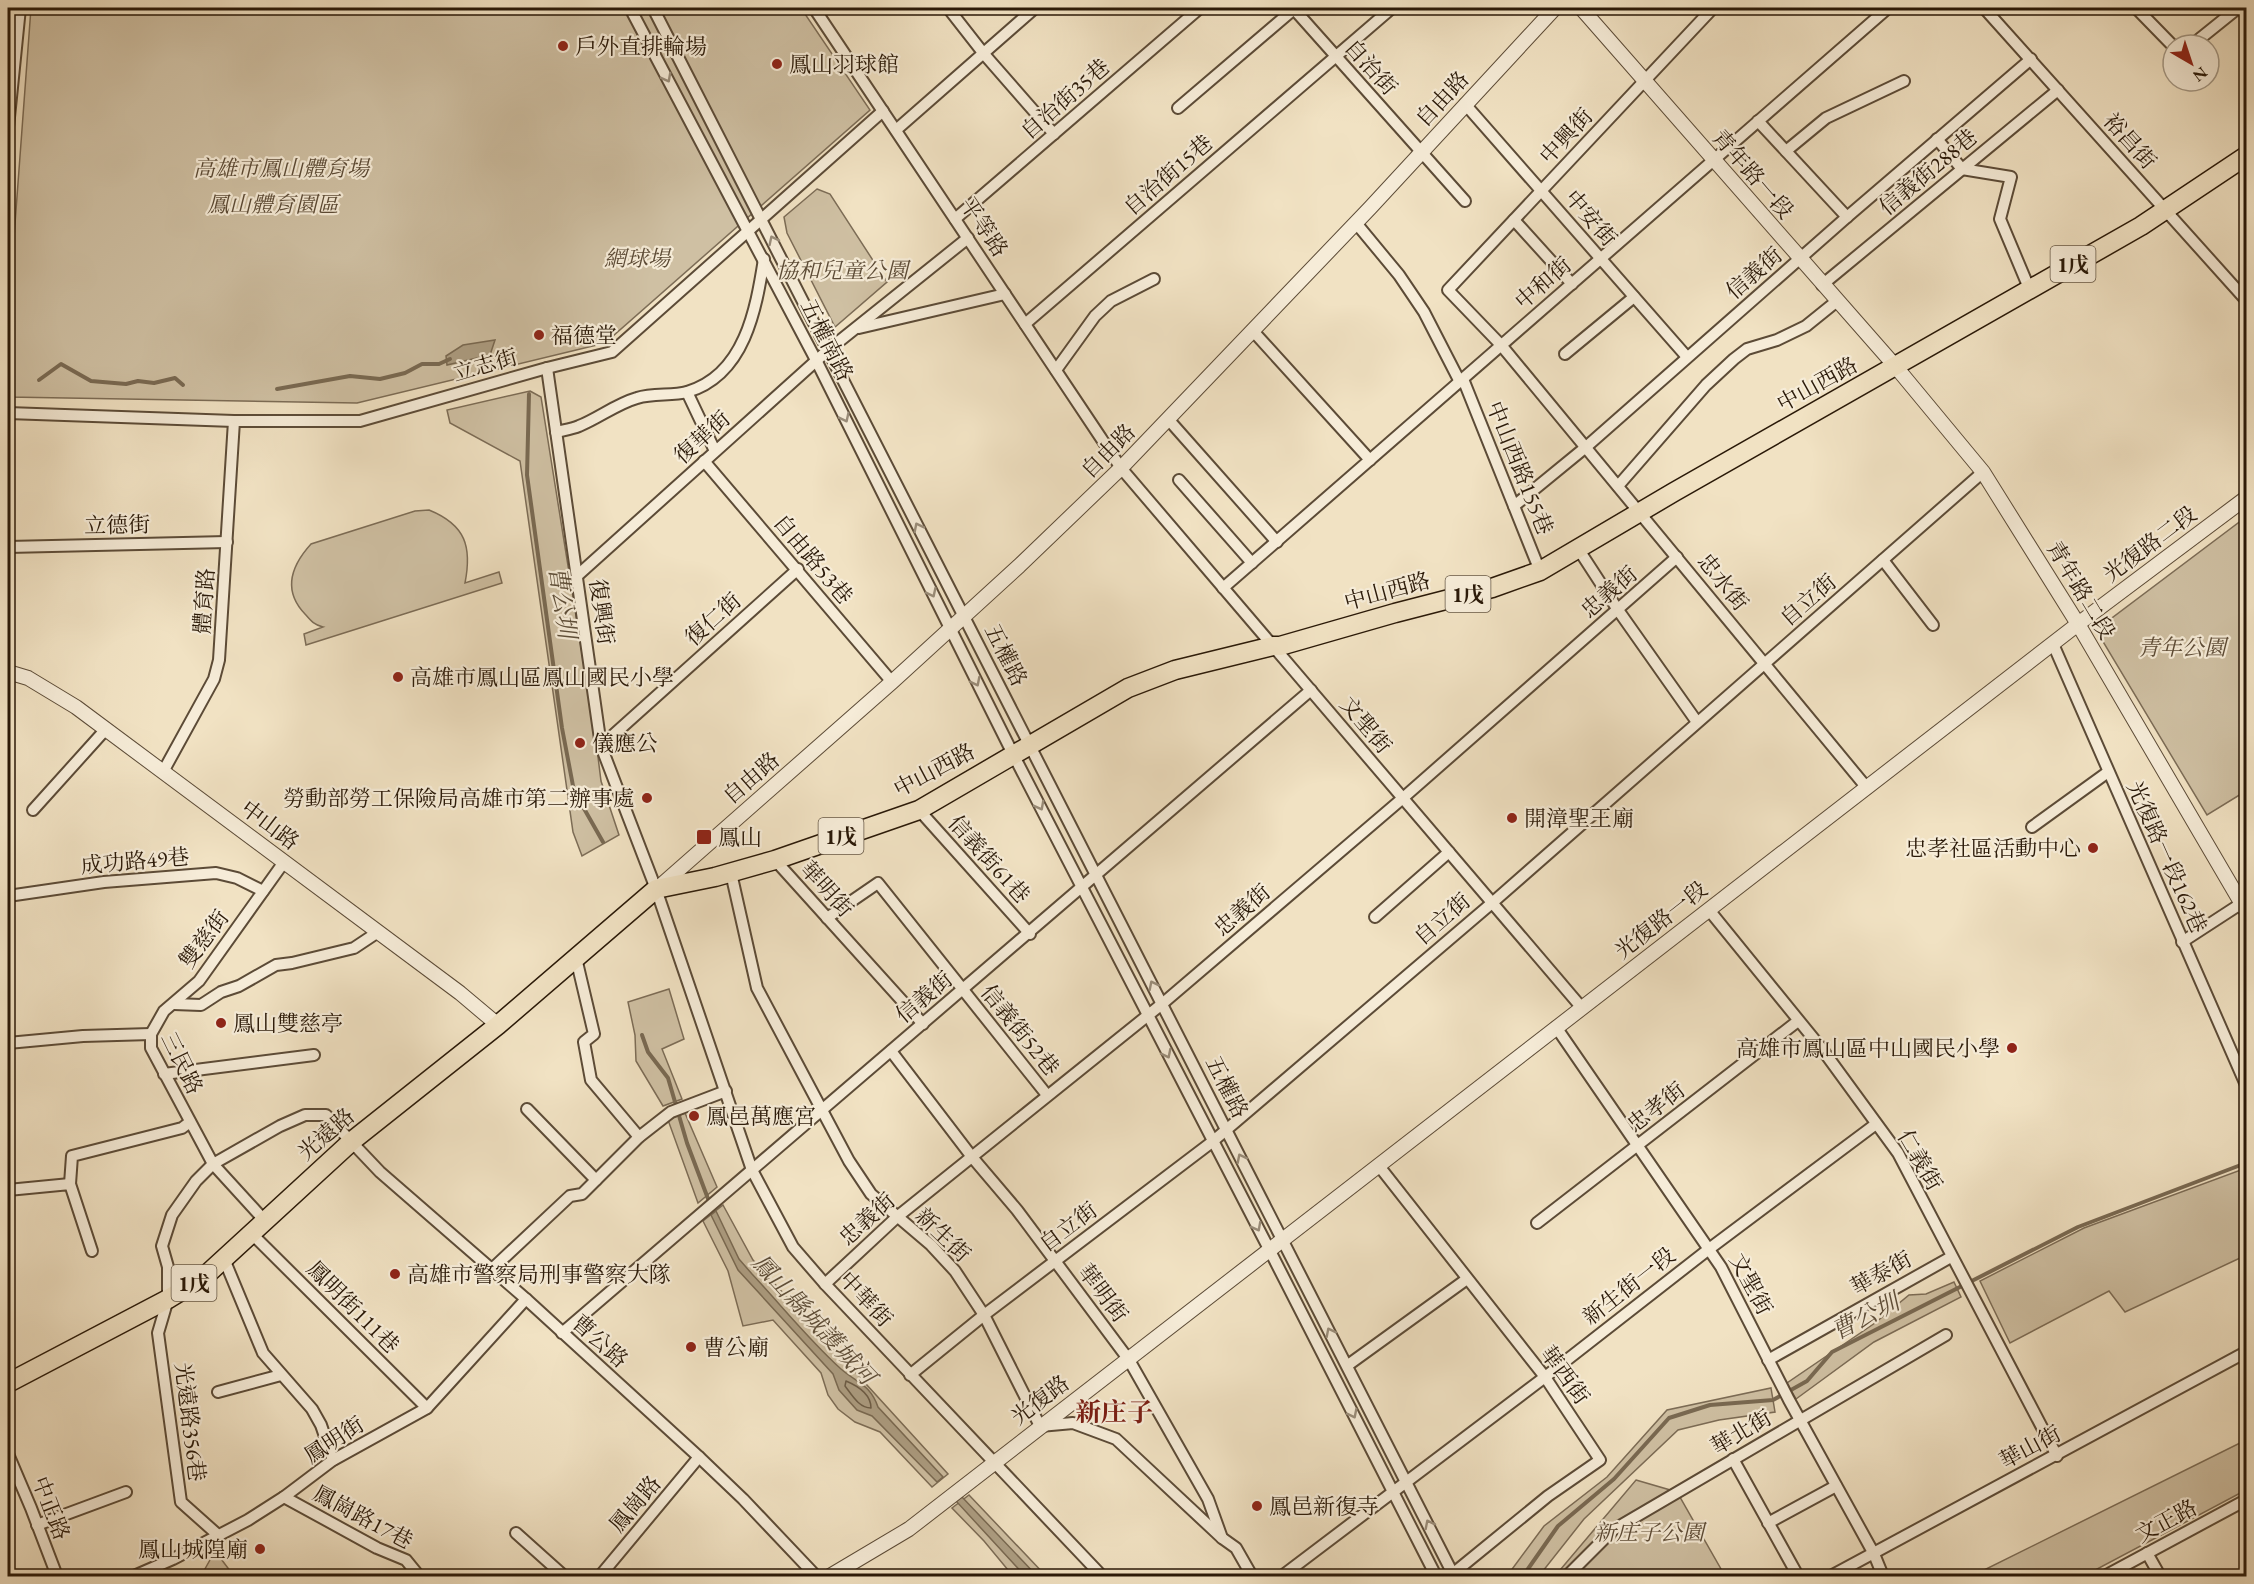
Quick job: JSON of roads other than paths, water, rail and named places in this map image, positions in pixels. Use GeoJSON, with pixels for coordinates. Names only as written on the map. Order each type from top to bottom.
{"type":"FeatureCollection","features":[{"type":"Feature","properties":{"kind":"main road","name":"中山西路"},"geometry":{"type":"LineString","coordinates":[[656,889],[731,873],[775,860],[919,810],[1128,688],[1175,670],[1280,646],[1492,588],[1540,571],[2167,210],[2247,156]]}},
{"type":"Feature","properties":{"kind":"main road","name":"光遠路"},"geometry":{"type":"LineString","coordinates":[[8,1383],[168,1299],[204,1277],[352,1141],[498,1025],[656,889]]}},
{"type":"Feature","properties":{"kind":"street"},"geometry":{"type":"LineString","coordinates":[[8,127],[10,82],[20,8]]}},
{"type":"Feature","properties":{"kind":"street","name":"五權南路"},"geometry":{"type":"LineString","coordinates":[[630,8],[764,259],[950,630]]}},
{"type":"Feature","properties":{"kind":"street","name":"五權南路"},"geometry":{"type":"LineString","coordinates":[[653,8],[964,616]]}},
{"type":"Feature","properties":{"kind":"street","name":"平等路"},"geometry":{"type":"LineString","coordinates":[[814,8],[1121,468]]}},
{"type":"Feature","properties":{"kind":"street"},"geometry":{"type":"LineString","coordinates":[[948,8],[984,54],[1054,134]]}},
{"type":"Feature","properties":{"kind":"street"},"geometry":{"type":"LineString","coordinates":[[896,130],[1035,8]]}},
{"type":"Feature","properties":{"kind":"street","name":"自治街35巷"},"geometry":{"type":"LineString","coordinates":[[955,219],[1200,8]]}},
{"type":"Feature","properties":{"kind":"street"},"geometry":{"type":"LineString","coordinates":[[1178,108],[1293,8]]}},
{"type":"Feature","properties":{"kind":"street","name":"自治街"},"geometry":{"type":"LineString","coordinates":[[1293,8],[1465,201]]}},
{"type":"Feature","properties":{"kind":"street","name":"自治街15巷"},"geometry":{"type":"LineString","coordinates":[[1025,324],[1392,8]]}},
{"type":"Feature","properties":{"kind":"street","name":"自由路"},"geometry":{"type":"LineString","coordinates":[[656,889],[950,630],[1121,468],[1356,223],[1556,8]]}},
{"type":"Feature","properties":{"kind":"street","name":"青年路一段"},"geometry":{"type":"LineString","coordinates":[[1581,8],[1896,367]]}},
{"type":"Feature","properties":{"kind":"street","name":"中興街"},"geometry":{"type":"LineString","coordinates":[[1501,345],[1448,290],[1713,8]]}},
{"type":"Feature","properties":{"kind":"street","name":"中和街"},"geometry":{"type":"LineString","coordinates":[[1223,588],[1888,8]]}},
{"type":"Feature","properties":{"kind":"street","name":"裕昌街"},"geometry":{"type":"LineString","coordinates":[[1984,8],[2247,300]]}},
{"type":"Feature","properties":{"kind":"street"},"geometry":{"type":"LineString","coordinates":[[2136,8],[2161,34]]}},
{"type":"Feature","properties":{"kind":"street"},"geometry":{"type":"LineString","coordinates":[[2207,33],[2238,8]]}},
{"type":"Feature","properties":{"kind":"street"},"geometry":{"type":"LineString","coordinates":[[8,21],[19,20]]}},
{"type":"Feature","properties":{"kind":"street","name":"信義街"},"geometry":{"type":"LineString","coordinates":[[1514,506],[1586,447],[1847,217],[2031,59]]}},
{"type":"Feature","properties":{"kind":"street"},"geometry":{"type":"LineString","coordinates":[[1786,151],[1826,118],[1904,81]]}},
{"type":"Feature","properties":{"kind":"street","name":"信義街288巷"},"geometry":{"type":"LineString","coordinates":[[1822,285],[2058,90]]}},
{"type":"Feature","properties":{"kind":"street","name":"中安街"},"geometry":{"type":"LineString","coordinates":[[1465,104],[1687,357]]}},
{"type":"Feature","properties":{"kind":"street","name":"立志街"},"geometry":{"type":"LineString","coordinates":[[8,413],[234,421],[360,421],[612,352],[883,111]]}},
{"type":"Feature","properties":{"kind":"street"},"geometry":{"type":"LineString","coordinates":[[1758,121],[1847,217]]}},
{"type":"Feature","properties":{"kind":"street"},"geometry":{"type":"LineString","coordinates":[[1937,140],[1962,169],[2011,177],[2000,219],[2029,288]]}},
{"type":"Feature","properties":{"kind":"street"},"geometry":{"type":"LineString","coordinates":[[1514,220],[1572,284]]}},
{"type":"Feature","properties":{"kind":"street","name":"中山西路155巷"},"geometry":{"type":"LineString","coordinates":[[1356,223],[1399,274],[1424,312],[1461,380],[1540,571]]}},
{"type":"Feature","properties":{"kind":"street","name":"復華街"},"geometry":{"type":"LineString","coordinates":[[578,575],[827,351],[968,238]]}},
{"type":"Feature","properties":{"kind":"street"},"geometry":{"type":"LineString","coordinates":[[556,432],[578,427],[637,398],[661,393],[687,392],[714,379],[731,360],[749,330],[764,259]]}},
{"type":"Feature","properties":{"kind":"street"},"geometry":{"type":"LineString","coordinates":[[1056,370],[1095,316],[1120,296],[1154,279]]}},
{"type":"Feature","properties":{"kind":"street","name":"復華街"},"geometry":{"type":"LineString","coordinates":[[854,329],[1005,294]]}},
{"type":"Feature","properties":{"kind":"street"},"geometry":{"type":"LineString","coordinates":[[1565,354],[1634,297]]}},
{"type":"Feature","properties":{"kind":"street"},"geometry":{"type":"LineString","coordinates":[[1618,486],[1706,385],[1734,359],[1747,349],[1777,340],[1806,326],[1837,301]]}},
{"type":"Feature","properties":{"kind":"street"},"geometry":{"type":"LineString","coordinates":[[1253,331],[1370,460]]}},
{"type":"Feature","properties":{"kind":"street"},"geometry":{"type":"LineString","coordinates":[[1501,345],[1641,513]]}},
{"type":"Feature","properties":{"kind":"street","name":"青年路二段"},"geometry":{"type":"LineString","coordinates":[[1896,367],[1983,472],[2078,624],[2244,907]]}},
{"type":"Feature","properties":{"kind":"street","name":"復興街"},"geometry":{"type":"LineString","coordinates":[[547,368],[601,746],[656,889]]}},
{"type":"Feature","properties":{"kind":"street"},"geometry":{"type":"LineString","coordinates":[[687,392],[715,451]]}},
{"type":"Feature","properties":{"kind":"street"},"geometry":{"type":"LineString","coordinates":[[1168,419],[1276,542]]}},
{"type":"Feature","properties":{"kind":"street","name":"體育路"},"geometry":{"type":"LineString","coordinates":[[164,770],[214,679],[219,660],[234,421]]}},
{"type":"Feature","properties":{"kind":"street","name":"自由路53巷"},"geometry":{"type":"LineString","coordinates":[[704,461],[892,682]]}},
{"type":"Feature","properties":{"kind":"street","name":"文聖街"},"geometry":{"type":"LineString","coordinates":[[1121,468],[1582,1008]]}},
{"type":"Feature","properties":{"kind":"street","name":"自立街"},"geometry":{"type":"LineString","coordinates":[[910,1376],[984,1315],[1212,1142],[1492,903],[1983,472]]}},
{"type":"Feature","properties":{"kind":"street"},"geometry":{"type":"LineString","coordinates":[[1179,480],[1252,563]]}},
{"type":"Feature","properties":{"kind":"street","name":"光復路二段"},"geometry":{"type":"LineString","coordinates":[[2078,624],[2247,498]]}},
{"type":"Feature","properties":{"kind":"street","name":"忠水街"},"geometry":{"type":"LineString","coordinates":[[1641,513],[1867,788]]}},
{"type":"Feature","properties":{"kind":"street","name":"立德街"},"geometry":{"type":"LineString","coordinates":[[8,547],[227,542]]}},
{"type":"Feature","properties":{"kind":"street"},"geometry":{"type":"LineString","coordinates":[[1578,550],[1697,722]]}},
{"type":"Feature","properties":{"kind":"street","name":"忠義街"},"geometry":{"type":"LineString","coordinates":[[825,1284],[897,1217],[1162,1004],[1403,798],[1677,557]]}},
{"type":"Feature","properties":{"kind":"street"},"geometry":{"type":"LineString","coordinates":[[1883,560],[1933,625]]}},
{"type":"Feature","properties":{"kind":"street","name":"復仁街"},"geometry":{"type":"LineString","coordinates":[[601,746],[798,569]]}},
{"type":"Feature","properties":{"kind":"street","name":"五權路"},"geometry":{"type":"LineString","coordinates":[[964,616],[1348,1365],[1453,1576]]}},
{"type":"Feature","properties":{"kind":"street","name":"光復路一段"},"geometry":{"type":"LineString","coordinates":[[1269,1250],[2078,624]]}},
{"type":"Feature","properties":{"kind":"street","name":"五權路"},"geometry":{"type":"LineString","coordinates":[[950,630],[1436,1576]]}},
{"type":"Feature","properties":{"kind":"street","name":"光復路一段162巷"},"geometry":{"type":"LineString","coordinates":[[2053,644],[2182,942],[2247,1085]]}},
{"type":"Feature","properties":{"kind":"street","name":"中山路"},"geometry":{"type":"LineString","coordinates":[[8,672],[28,678],[76,707],[164,770],[460,993],[498,1025]]}},
{"type":"Feature","properties":{"kind":"street","name":"信義街"},"geometry":{"type":"LineString","coordinates":[[562,1333],[823,1108],[1030,934],[1311,690]]}},
{"type":"Feature","properties":{"kind":"street"},"geometry":{"type":"LineString","coordinates":[[33,810],[106,729]]}},
{"type":"Feature","properties":{"kind":"street"},"geometry":{"type":"LineString","coordinates":[[2032,827],[2108,772]]}},
{"type":"Feature","properties":{"kind":"street","name":"信義街61巷"},"geometry":{"type":"LineString","coordinates":[[919,810],[1030,934]]}},
{"type":"Feature","properties":{"kind":"street"},"geometry":{"type":"LineString","coordinates":[[1375,917],[1449,852]]}},
{"type":"Feature","properties":{"kind":"street","name":"華明街"},"geometry":{"type":"LineString","coordinates":[[775,860],[923,1024]]}},
{"type":"Feature","properties":{"kind":"street","name":"雙慈街"},"geometry":{"type":"LineString","coordinates":[[151,1034],[164,1011],[199,981],[284,862]]}},
{"type":"Feature","properties":{"kind":"street","name":"成功路49巷"},"geometry":{"type":"LineString","coordinates":[[8,896],[104,882],[216,873],[237,878],[263,891]]}},
{"type":"Feature","properties":{"kind":"street","name":"新生街"},"geometry":{"type":"LineString","coordinates":[[731,873],[757,988],[823,1108],[849,1161],[871,1194],[931,1245],[955,1271],[984,1315],[1040,1426]]}},
{"type":"Feature","properties":{"kind":"street","name":"信義街52巷"},"geometry":{"type":"LineString","coordinates":[[827,918],[878,883],[1047,1095]]}},
{"type":"Feature","properties":{"kind":"street","name":"中華街"},"geometry":{"type":"LineString","coordinates":[[656,889],[752,1170],[793,1247],[910,1376],[1102,1576]]}},
{"type":"Feature","properties":{"kind":"street"},"geometry":{"type":"LineString","coordinates":[[2182,942],[2244,907]]}},
{"type":"Feature","properties":{"kind":"street","name":"仁義街"},"geometry":{"type":"LineString","coordinates":[[1708,910],[1821,1049],[1898,1154],[2057,1456]]}},
{"type":"Feature","properties":{"kind":"street"},"geometry":{"type":"LineString","coordinates":[[174,1004],[201,1005],[221,992],[249,982],[276,965],[354,948],[378,932]]}},
{"type":"Feature","properties":{"kind":"street"},"geometry":{"type":"LineString","coordinates":[[576,958],[594,1034],[584,1042],[591,1080],[639,1137]]}},
{"type":"Feature","properties":{"kind":"street","name":"忠孝街"},"geometry":{"type":"LineString","coordinates":[[1537,1223],[1798,1021]]}},
{"type":"Feature","properties":{"kind":"street","name":"文聖街"},"geometry":{"type":"LineString","coordinates":[[1556,1027],[1709,1248],[1782,1388],[1874,1554],[1883,1576]]}},
{"type":"Feature","properties":{"kind":"street","name":"三民路"},"geometry":{"type":"LineString","coordinates":[[8,1043],[83,1036],[151,1034],[151,1048],[213,1164],[258,1227]]}},
{"type":"Feature","properties":{"kind":"street","name":"華明街"},"geometry":{"type":"LineString","coordinates":[[891,1051],[972,1157],[1017,1210],[1129,1360],[1208,1499],[1222,1538],[1236,1548],[1252,1576]]}},
{"type":"Feature","properties":{"kind":"street"},"geometry":{"type":"LineString","coordinates":[[164,1074],[314,1055]]}},
{"type":"Feature","properties":{"kind":"street"},"geometry":{"type":"LineString","coordinates":[[491,1270],[570,1196],[582,1194],[639,1137],[671,1112],[726,1091]]}},
{"type":"Feature","properties":{"kind":"street"},"geometry":{"type":"LineString","coordinates":[[527,1109],[596,1180]]}},
{"type":"Feature","properties":{"kind":"street","name":"曹公路"},"geometry":{"type":"LineString","coordinates":[[213,1164],[280,1126],[305,1115],[326,1115],[380,1172],[526,1299],[699,1457],[743,1499],[816,1576]]}},
{"type":"Feature","properties":{"kind":"street"},"geometry":{"type":"LineString","coordinates":[[92,1251],[70,1184],[72,1156],[182,1128],[190,1122]]}},
{"type":"Feature","properties":{"kind":"street","name":"新生街一段"},"geometry":{"type":"LineString","coordinates":[[1282,1576],[1545,1377],[1709,1248],[1876,1124]]}},
{"type":"Feature","properties":{"kind":"street","name":"光遠路356巷"},"geometry":{"type":"LineString","coordinates":[[213,1164],[196,1181],[172,1215],[162,1246],[168,1268],[168,1299],[158,1333],[181,1502],[218,1535]]}},
{"type":"Feature","properties":{"kind":"street","name":"華西街"},"geometry":{"type":"LineString","coordinates":[[1379,1166],[1545,1377],[1600,1460],[1548,1496],[1453,1576]]}},
{"type":"Feature","properties":{"kind":"street"},"geometry":{"type":"LineString","coordinates":[[8,1190],[70,1184]]}},
{"type":"Feature","properties":{"kind":"street","name":"鳳明街111巷"},"geometry":{"type":"LineString","coordinates":[[258,1227],[427,1408]]}},
{"type":"Feature","properties":{"kind":"street","name":"光復路"},"geometry":{"type":"LineString","coordinates":[[830,1576],[909,1529],[1269,1250]]}},
{"type":"Feature","properties":{"kind":"street","name":"華泰街"},"geometry":{"type":"LineString","coordinates":[[1768,1360],[1951,1257]]}},
{"type":"Feature","properties":{"kind":"street"},"geometry":{"type":"LineString","coordinates":[[224,1259],[263,1353],[312,1409],[321,1425],[333,1460]]}},
{"type":"Feature","properties":{"kind":"street"},"geometry":{"type":"LineString","coordinates":[[1348,1365],[1467,1279]]}},
{"type":"Feature","properties":{"kind":"street","name":"鳳明街"},"geometry":{"type":"LineString","coordinates":[[134,1576],[218,1535],[284,1497],[333,1460],[427,1408],[526,1299]]}},
{"type":"Feature","properties":{"kind":"street","name":"華北街"},"geometry":{"type":"LineString","coordinates":[[1567,1576],[1613,1530],[1946,1335]]}},
{"type":"Feature","properties":{"kind":"street","name":"華山街"},"geometry":{"type":"LineString","coordinates":[[1832,1576],[2247,1352]]}},
{"type":"Feature","properties":{"kind":"street"},"geometry":{"type":"LineString","coordinates":[[218,1392],[281,1375]]}},
{"type":"Feature","properties":{"kind":"street"},"geometry":{"type":"LineString","coordinates":[[1040,1426],[1073,1424],[1116,1439],[1222,1538]]}},
{"type":"Feature","properties":{"kind":"street","name":"中正路"},"geometry":{"type":"LineString","coordinates":[[8,1454],[57,1576]]}},
{"type":"Feature","properties":{"kind":"street","name":"鳳崗路"},"geometry":{"type":"LineString","coordinates":[[600,1576],[699,1457]]}},
{"type":"Feature","properties":{"kind":"street"},"geometry":{"type":"LineString","coordinates":[[1733,1459],[1797,1576]]}},
{"type":"Feature","properties":{"kind":"street"},"geometry":{"type":"LineString","coordinates":[[1768,1522],[1836,1486]]}},
{"type":"Feature","properties":{"kind":"street"},"geometry":{"type":"LineString","coordinates":[[37,1525],[126,1492]]}},
{"type":"Feature","properties":{"kind":"street","name":"鳳崗路17巷"},"geometry":{"type":"LineString","coordinates":[[284,1497],[377,1548],[406,1560],[419,1576]]}},
{"type":"Feature","properties":{"kind":"street","name":"文正路"},"geometry":{"type":"LineString","coordinates":[[2105,1576],[2247,1500]]}},
{"type":"Feature","properties":{"kind":"street"},"geometry":{"type":"LineString","coordinates":[[516,1533],[564,1576]]}},
{"type":"Feature","properties":{"kind":"street"},"geometry":{"type":"LineString","coordinates":[[2147,1553],[2160,1576]]}},
{"type":"Feature","properties":{"kind":"water"},"geometry":{"type":"Polygon","coordinates":[[[495,340],[490,355],[447,365],[446,356],[463,345],[495,340]]]}},
{"type":"Feature","properties":{"kind":"water"},"geometry":{"type":"Polygon","coordinates":[[[716,1211],[739,1259],[818,1346],[841,1369],[871,1393],[878,1407],[943,1477],[937,1482],[872,1416],[857,1410],[839,1390],[833,1374],[738,1270],[711,1215],[716,1211]]]}},
{"type":"Feature","properties":{"kind":"water"},"geometry":{"type":"Polygon","coordinates":[[[962,1497],[1037,1576],[1025,1576],[956,1501],[962,1497]]]}},
{"type":"Feature","properties":{"kind":"waterway","name":"曹公圳"},"geometry":{"type":"LineString","coordinates":[[277,389],[350,376],[380,379],[405,373],[422,364],[439,364],[450,359]]}},
{"type":"Feature","properties":{"kind":"waterway","name":"曹公圳"},"geometry":{"type":"LineString","coordinates":[[39,380],[61,364],[91,381],[126,384],[138,381],[154,383],[175,378],[183,385]]}},
{"type":"Feature","properties":{"kind":"waterway","name":"曹公圳"},"geometry":{"type":"LineString","coordinates":[[529,394],[527,475],[562,728],[574,791],[603,842]]}},
{"type":"Feature","properties":{"kind":"waterway","name":"鳳山縣城護城河"},"geometry":{"type":"LineString","coordinates":[[642,1035],[648,1052],[668,1078],[687,1143],[710,1204]]}},
{"type":"Feature","properties":{"kind":"waterway","name":"曹公圳"},"geometry":{"type":"LineString","coordinates":[[1523,1576],[1558,1526],[1614,1479],[1669,1418],[1710,1405],[1773,1400],[1807,1381],[1832,1352],[2078,1227],[2246,1163]]}},
{"type":"Feature","properties":{"kind":"place","name":"戶外直排輪場"},"geometry":{"type":"Point","coordinates":[563,46]}},
{"type":"Feature","properties":{"kind":"place","name":"鳳山羽球館"},"geometry":{"type":"Point","coordinates":[777,64]}},
{"type":"Feature","properties":{"kind":"place","name":"福德堂"},"geometry":{"type":"Point","coordinates":[539,335]}},
{"type":"Feature","properties":{"kind":"place","name":"高雄市鳳山區鳳山國民小學"},"geometry":{"type":"Point","coordinates":[398,677]}},
{"type":"Feature","properties":{"kind":"place","name":"儀應公"},"geometry":{"type":"Point","coordinates":[580,743]}},
{"type":"Feature","properties":{"kind":"place","name":"勞動部勞工保險局高雄市第二辦事處"},"geometry":{"type":"Point","coordinates":[647,798]}},
{"type":"Feature","properties":{"kind":"place","name":"開漳聖王廟"},"geometry":{"type":"Point","coordinates":[1512,818]}},
{"type":"Feature","properties":{"kind":"place","name":"鳳山"},"geometry":{"type":"Point","coordinates":[704,837]}},
{"type":"Feature","properties":{"kind":"place","name":"忠孝社區活動中心"},"geometry":{"type":"Point","coordinates":[2093,848]}},
{"type":"Feature","properties":{"kind":"place","name":"鳳山雙慈亭"},"geometry":{"type":"Point","coordinates":[221,1023]}},
{"type":"Feature","properties":{"kind":"place","name":"高雄市鳳山區中山國民小學"},"geometry":{"type":"Point","coordinates":[2012,1048]}},
{"type":"Feature","properties":{"kind":"place","name":"鳳邑萬應宮"},"geometry":{"type":"Point","coordinates":[694,1116]}},
{"type":"Feature","properties":{"kind":"place","name":"高雄市警察局刑事警察大隊"},"geometry":{"type":"Point","coordinates":[395,1274]}},
{"type":"Feature","properties":{"kind":"place","name":"曹公廟"},"geometry":{"type":"Point","coordinates":[691,1347]}},
{"type":"Feature","properties":{"kind":"place","name":"鳳邑新復寺"},"geometry":{"type":"Point","coordinates":[1257,1506]}},
{"type":"Feature","properties":{"kind":"place","name":"鳳山城隍廟"},"geometry":{"type":"Point","coordinates":[260,1549]}},
{"type":"Feature","properties":{"kind":"district","name":"新庄子"},"geometry":{"type":"Point","coordinates":[1114,1412]}},
{"type":"Feature","properties":{"kind":"park label","name":"高雄市鳳山體育場"},"geometry":{"type":"Point","coordinates":[281,168]}},
{"type":"Feature","properties":{"kind":"park label","name":"鳳山體育園區"},"geometry":{"type":"Point","coordinates":[273,204]}},
{"type":"Feature","properties":{"kind":"park label","name":"網球場"},"geometry":{"type":"Point","coordinates":[637,258]}},
{"type":"Feature","properties":{"kind":"park label","name":"協和兒童公園"},"geometry":{"type":"Point","coordinates":[842,270]}},
{"type":"Feature","properties":{"kind":"park label","name":"青年公園"},"geometry":{"type":"Point","coordinates":[2182,647]}},
{"type":"Feature","properties":{"kind":"park label","name":"新庄子公園"},"geometry":{"type":"Point","coordinates":[1649,1532]}}]}
